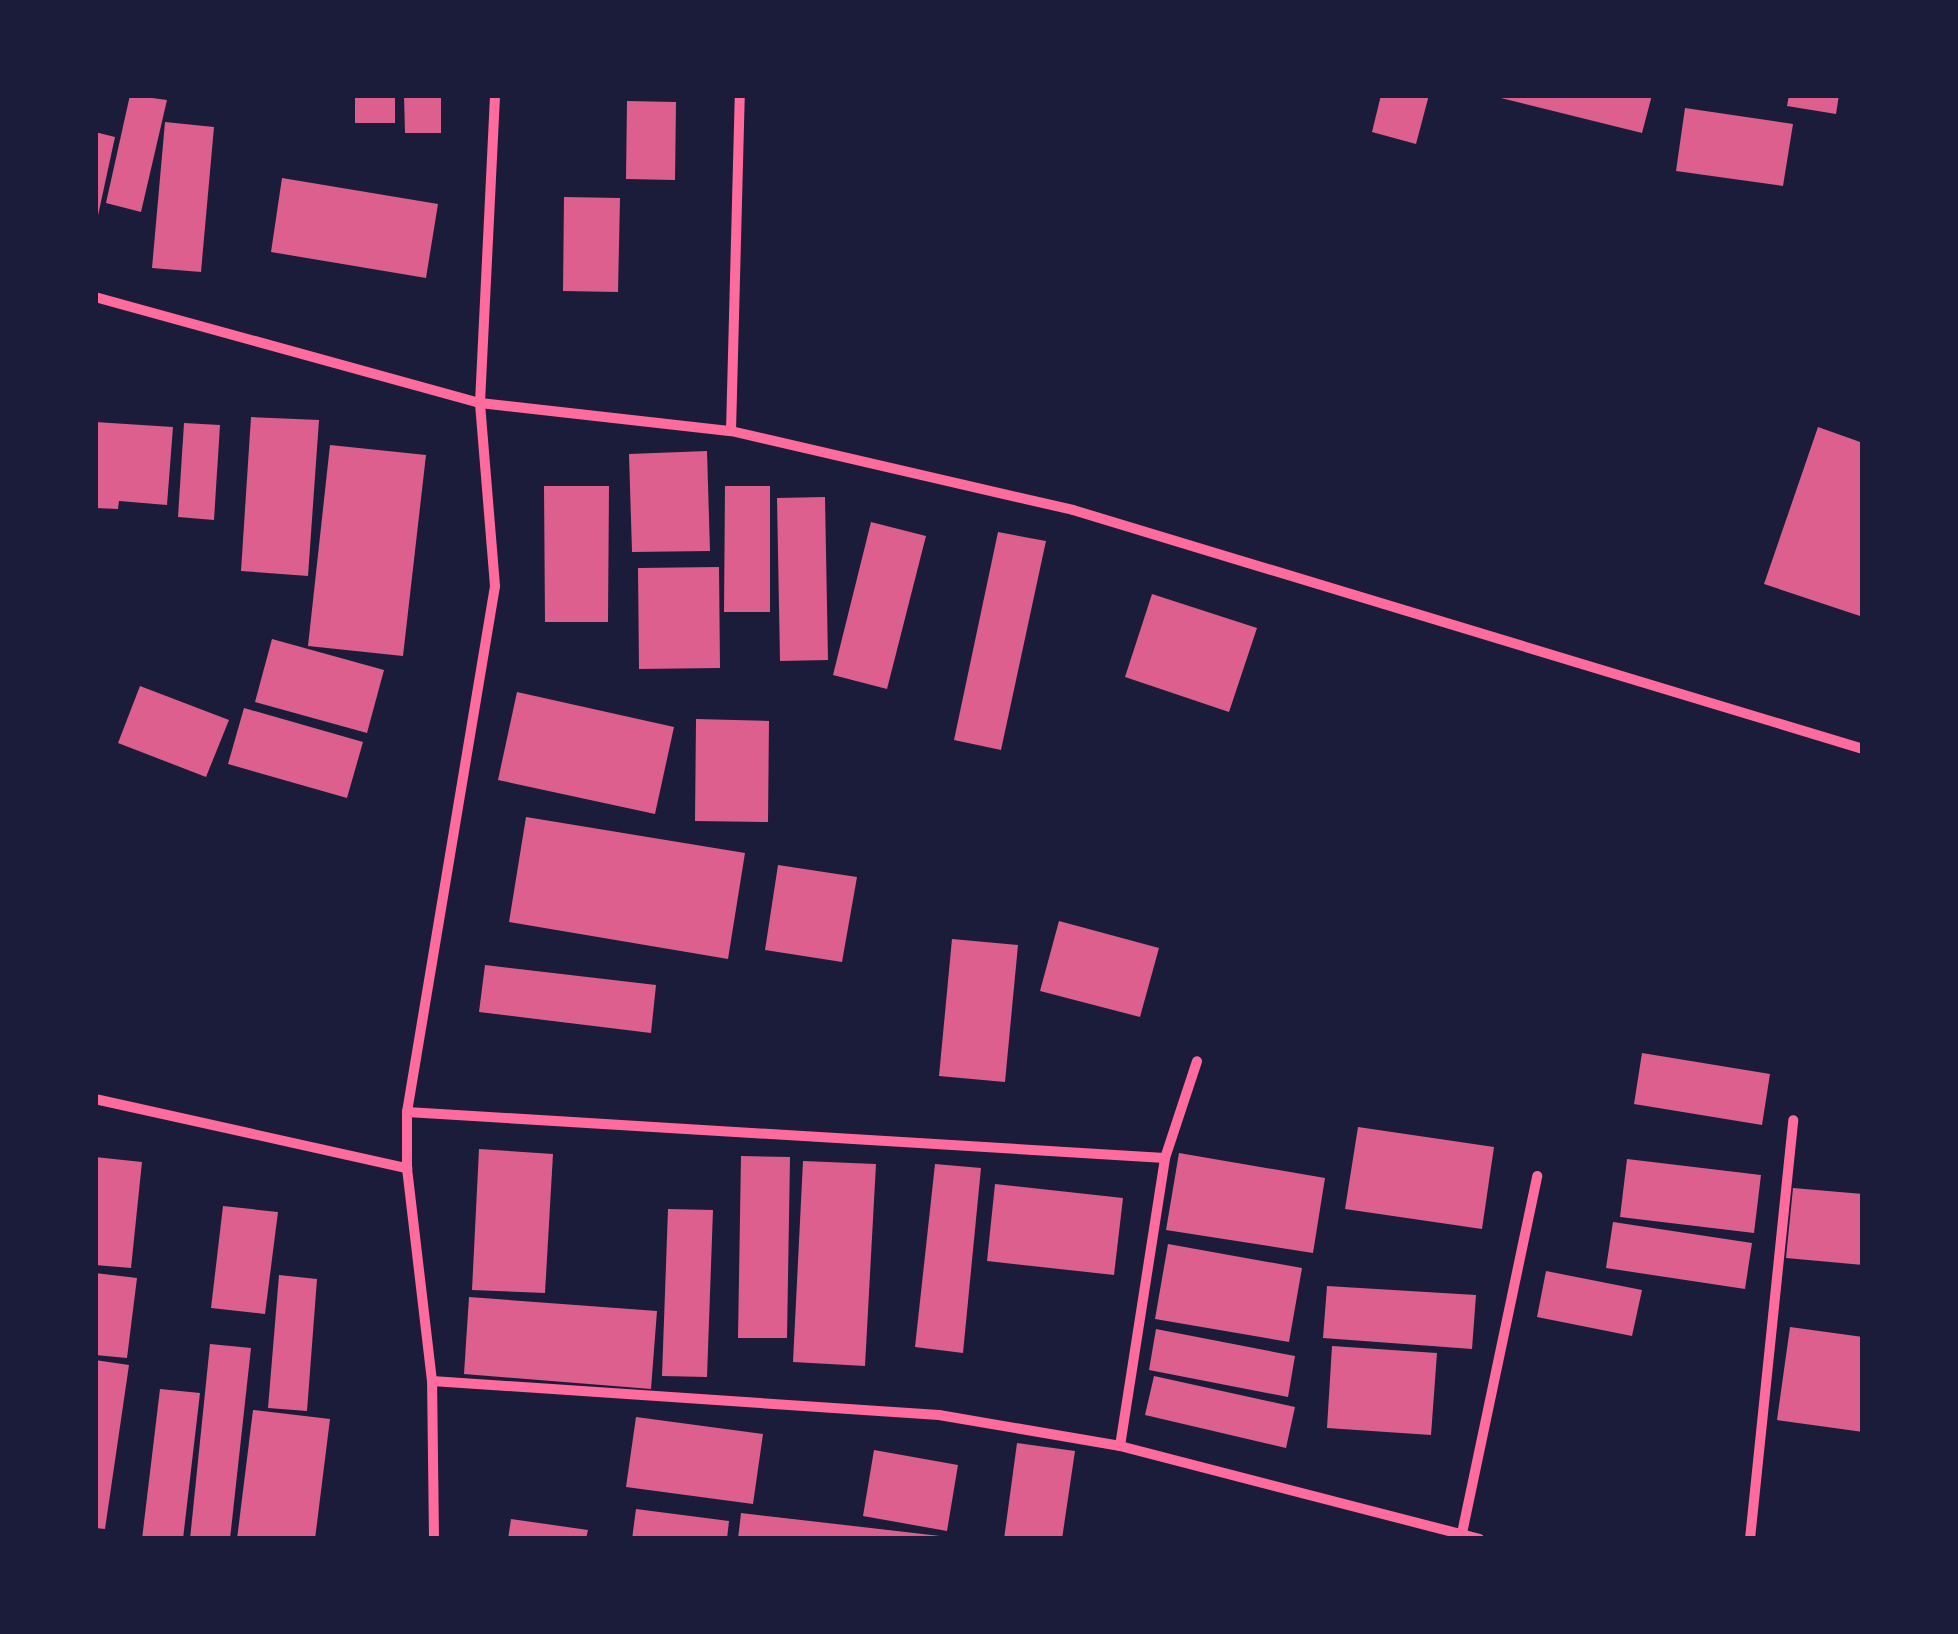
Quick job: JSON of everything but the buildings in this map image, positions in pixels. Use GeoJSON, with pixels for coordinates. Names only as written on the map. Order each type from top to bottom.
{"type":"FeatureCollection","features":[{"type":"Feature","properties":{"kind":"street"},"geometry":{"type":"LineString","coordinates":[[434,1539],[432,1381],[408,1168],[407,1112],[495,586],[480,403],[494,95]]}},
{"type":"Feature","properties":{"kind":"street"},"geometry":{"type":"LineString","coordinates":[[731,431],[740,95]]}},
{"type":"Feature","properties":{"kind":"street"},"geometry":{"type":"LineString","coordinates":[[95,297],[480,403],[731,431],[1073,510],[1863,749]]}},
{"type":"Feature","properties":{"kind":"street"},"geometry":{"type":"LineString","coordinates":[[1120,1446],[1166,1158],[1197,1061]]}},
{"type":"Feature","properties":{"kind":"street"},"geometry":{"type":"LineString","coordinates":[[95,1099],[408,1168]]}},
{"type":"Feature","properties":{"kind":"street"},"geometry":{"type":"LineString","coordinates":[[407,1112],[1166,1158]]}},
{"type":"Feature","properties":{"kind":"street"},"geometry":{"type":"LineString","coordinates":[[1750,1539],[1794,1120]]}},
{"type":"Feature","properties":{"kind":"street"},"geometry":{"type":"LineString","coordinates":[[1461,1537],[1537,1176]]}},
{"type":"Feature","properties":{"kind":"street"},"geometry":{"type":"LineString","coordinates":[[432,1381],[939,1415],[1120,1446],[1479,1539]]}}]}
